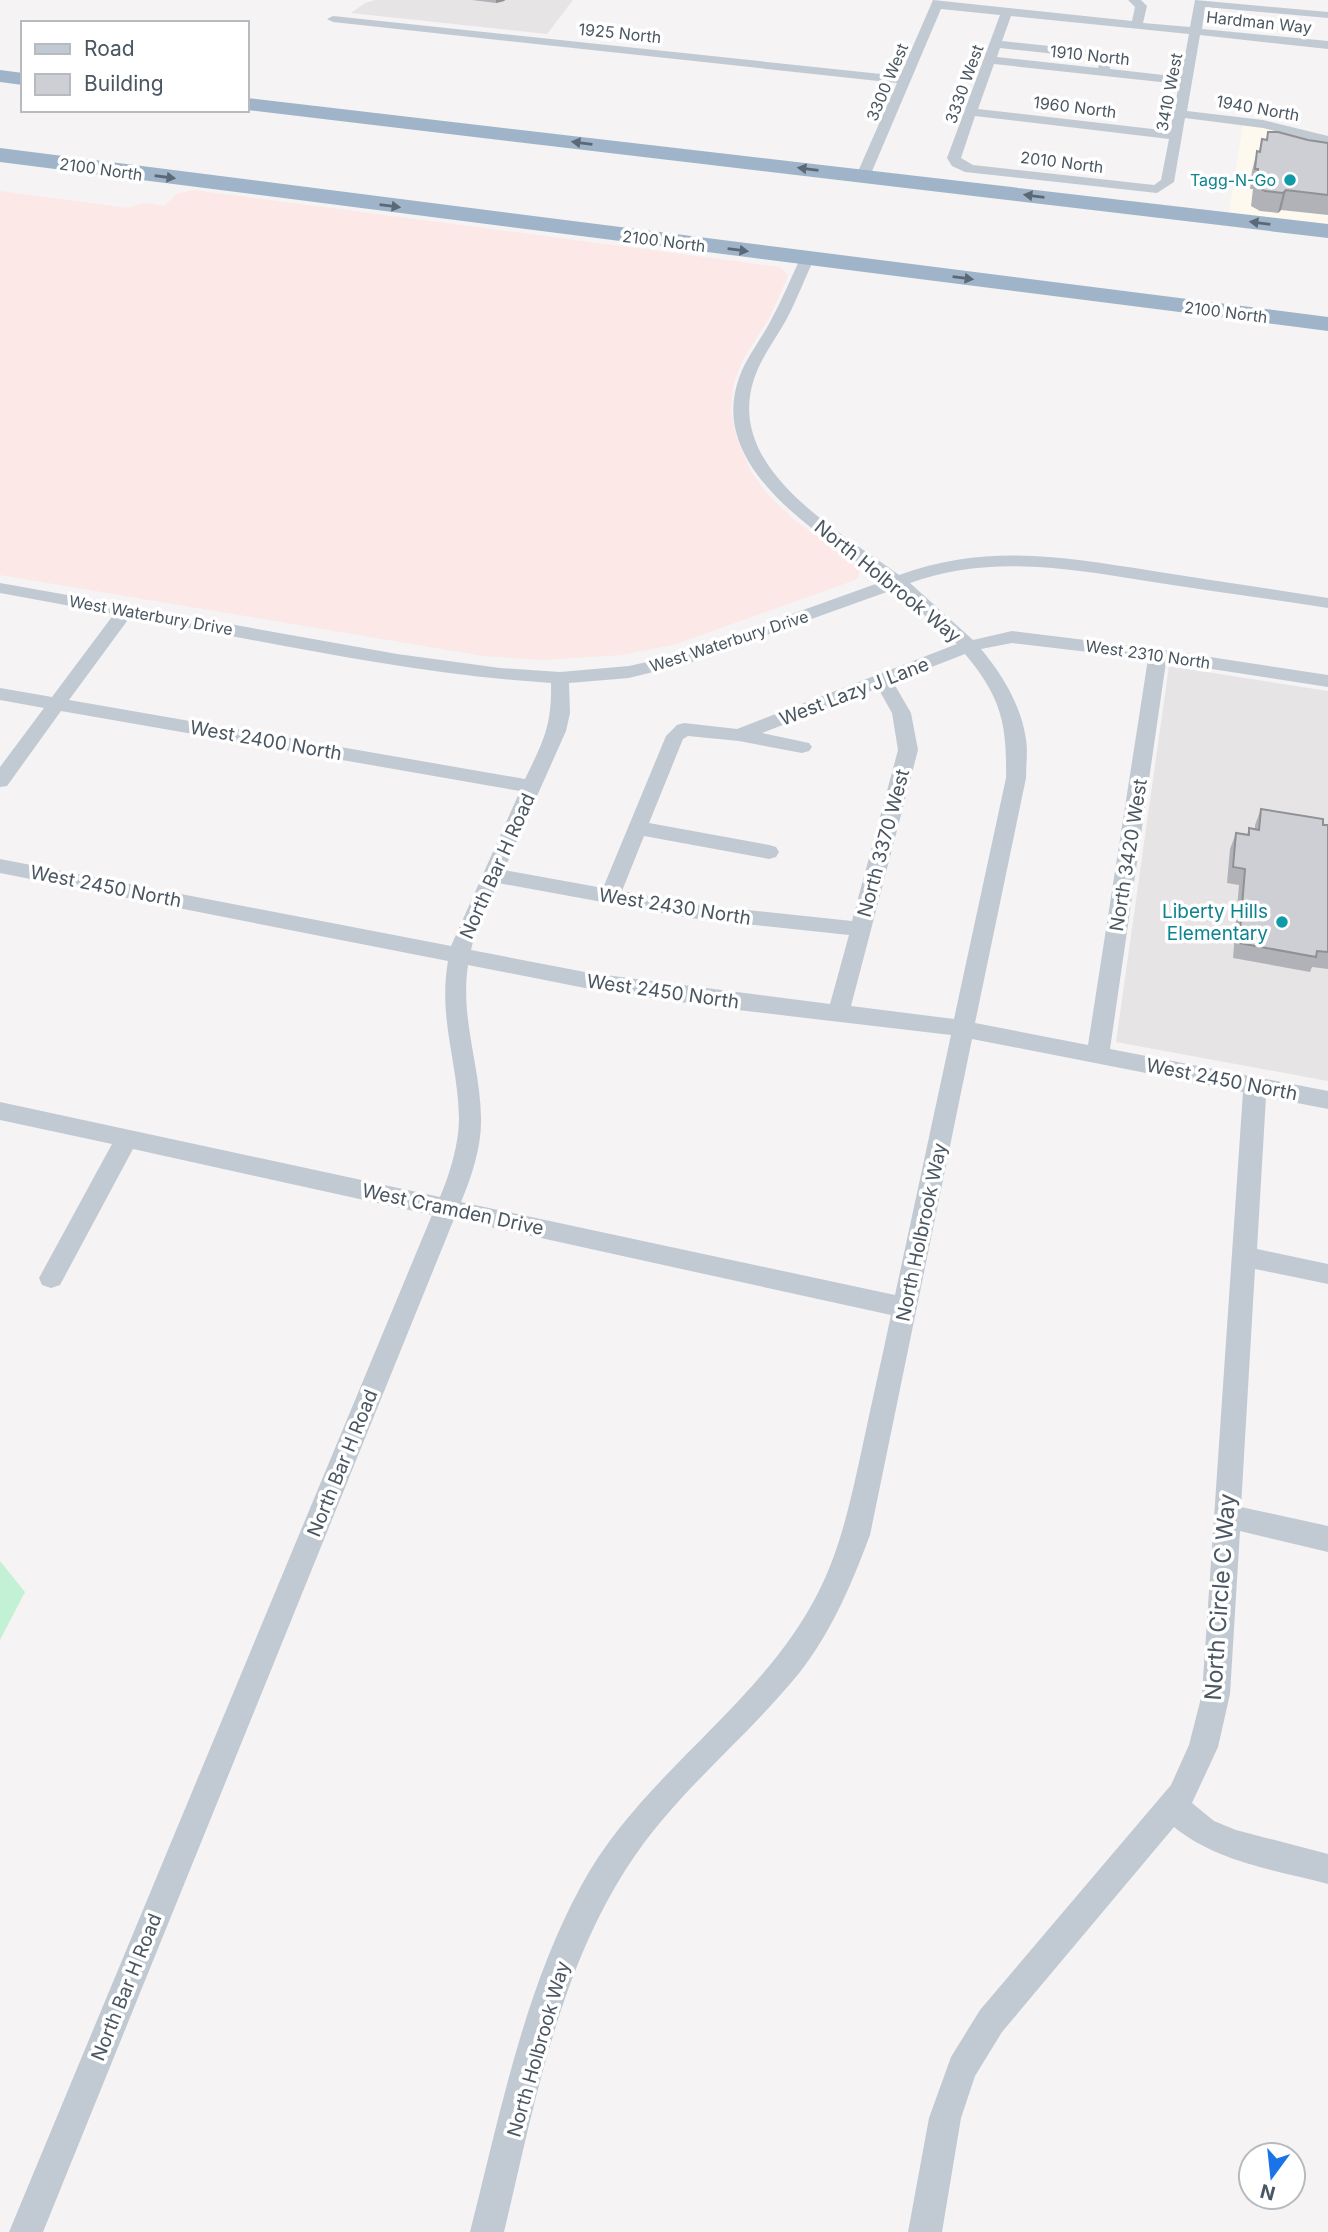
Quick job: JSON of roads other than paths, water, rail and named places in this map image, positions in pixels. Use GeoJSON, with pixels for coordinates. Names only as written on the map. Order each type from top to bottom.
{"type":"FeatureCollection","features":[{"type":"Feature","properties":{"kind":"highway"},"geometry":{"type":"LineString","coordinates":[[0,76],[21,79]]}},
{"type":"Feature","properties":{"kind":"highway"},"geometry":{"type":"LineString","coordinates":[[248,104],[1328,231]]}},
{"type":"Feature","properties":{"kind":"highway","name":"2100 North"},"geometry":{"type":"LineString","coordinates":[[0,155],[1328,324]]}},
{"type":"Feature","properties":{"kind":"street"},"geometry":{"type":"LineString","coordinates":[[1134,0],[1141,6],[1137,25]]}},
{"type":"Feature","properties":{"kind":"street"},"geometry":{"type":"LineString","coordinates":[[1201,1],[1328,15]]}},
{"type":"Feature","properties":{"kind":"street","name":"3410 West"},"geometry":{"type":"LineString","coordinates":[[1161,188],[1167,182],[1201,1]]}},
{"type":"Feature","properties":{"kind":"street","name":"Hardman Way"},"geometry":{"type":"LineString","coordinates":[[938,2],[1007,12],[1328,45]]}},
{"type":"Feature","properties":{"kind":"street","name":"3300 West"},"geometry":{"type":"LineString","coordinates":[[863,176],[938,2]]}},
{"type":"Feature","properties":{"kind":"street","name":"3330 West"},"geometry":{"type":"LineString","coordinates":[[960,165],[954,158],[1007,12]]}},
{"type":"Feature","properties":{"kind":"street","name":"1925 North"},"geometry":{"type":"LineString","coordinates":[[333,19],[904,80]]}},
{"type":"Feature","properties":{"kind":"street"},"geometry":{"type":"LineString","coordinates":[[995,44],[1097,55],[1106,61],[1103,72]]}},
{"type":"Feature","properties":{"kind":"street","name":"1910 North"},"geometry":{"type":"LineString","coordinates":[[990,60],[1187,81]]}},
{"type":"Feature","properties":{"kind":"street","name":"1960 North"},"geometry":{"type":"LineString","coordinates":[[971,113],[1176,136]]}},
{"type":"Feature","properties":{"kind":"street","name":"1940 North"},"geometry":{"type":"LineString","coordinates":[[1181,114],[1263,124],[1328,140]]}},
{"type":"Feature","properties":{"kind":"street","name":"2010 North"},"geometry":{"type":"LineString","coordinates":[[960,165],[970,169],[1146,189],[1161,188]]}},
{"type":"Feature","properties":{"kind":"street","name":"North Holbrook Way"},"geometry":{"type":"LineString","coordinates":[[486,2232],[556,1976],[586,1908],[617,1855],[662,1796],[791,1661],[820,1618],[857,1535],[1019,756],[1012,714],[1002,690],[988,668],[969,646],[897,583],[785,499],[761,471],[744,433],[743,396],[749,371],[782,314],[807,259]]}},
{"type":"Feature","properties":{"kind":"street","name":"West Waterbury Drive"},"geometry":{"type":"LineString","coordinates":[[0,588],[397,660],[500,674],[560,678],[629,673],[683,659],[930,570],[969,562],[1013,559],[1064,563],[1328,603]]}},
{"type":"Feature","properties":{"kind":"street"},"geometry":{"type":"LineString","coordinates":[[0,781],[126,610]]}},
{"type":"Feature","properties":{"kind":"street","name":"West 2310 North"},"geometry":{"type":"LineString","coordinates":[[969,646],[992,639],[1012,637],[1158,655],[1328,681]]}},
{"type":"Feature","properties":{"kind":"street","name":"West Lazy J Lane"},"geometry":{"type":"LineString","coordinates":[[739,735],[969,646]]}},
{"type":"Feature","properties":{"kind":"street","name":"North 3420 West"},"geometry":{"type":"LineString","coordinates":[[1098,1055],[1158,655]]}},
{"type":"Feature","properties":{"kind":"street","name":"North Bar H Road"},"geometry":{"type":"LineString","coordinates":[[26,2232],[447,1208],[465,1156],[470,1121],[468,1086],[454,999],[459,954],[465,933],[557,732],[561,713],[560,678]]}},
{"type":"Feature","properties":{"kind":"street","name":"North 3370 West"},"geometry":{"type":"LineString","coordinates":[[839,1012],[908,750],[908,728],[902,710],[882,680]]}},
{"type":"Feature","properties":{"kind":"street","name":"West 2400 North"},"geometry":{"type":"LineString","coordinates":[[0,694],[532,787]]}},
{"type":"Feature","properties":{"kind":"street","name":"West Lazy J Lane"},"geometry":{"type":"LineString","coordinates":[[638,828],[675,736],[684,729],[739,735],[802,747]]}},
{"type":"Feature","properties":{"kind":"street"},"geometry":{"type":"LineString","coordinates":[[610,896],[638,828],[769,852]]}},
{"type":"Feature","properties":{"kind":"street","name":"West 2450 North"},"geometry":{"type":"LineString","coordinates":[[0,866],[654,992],[964,1029],[1328,1100]]}},
{"type":"Feature","properties":{"kind":"street","name":"West 2430 North"},"geometry":{"type":"LineString","coordinates":[[491,875],[703,912],[860,929]]}},
{"type":"Feature","properties":{"kind":"street","name":"North Circle C Way"},"geometry":{"type":"LineString","coordinates":[[925,2232],[945,2118],[962,2068],[991,2021],[1181,1795],[1203,1747],[1216,1695],[1255,1086]]}},
{"type":"Feature","properties":{"kind":"street","name":"West Cramden Drive"},"geometry":{"type":"LineString","coordinates":[[0,1111],[906,1307]]}},
{"type":"Feature","properties":{"kind":"street"},"geometry":{"type":"LineString","coordinates":[[51,1278],[127,1138]]}},
{"type":"Feature","properties":{"kind":"street"},"geometry":{"type":"LineString","coordinates":[[1243,1256],[1328,1274]]}},
{"type":"Feature","properties":{"kind":"street"},"geometry":{"type":"LineString","coordinates":[[1227,1516],[1328,1539]]}},
{"type":"Feature","properties":{"kind":"street"},"geometry":{"type":"LineString","coordinates":[[1171,1805],[1204,1832],[1236,1845],[1328,1869]]}},
{"type":"Feature","properties":{"kind":"place","name":"Tagg-N-Go"},"geometry":{"type":"Point","coordinates":[1290,180]}},
{"type":"Feature","properties":{"kind":"place","name":"Liberty Hills Elementary"},"geometry":{"type":"Point","coordinates":[1282,922]}}]}
